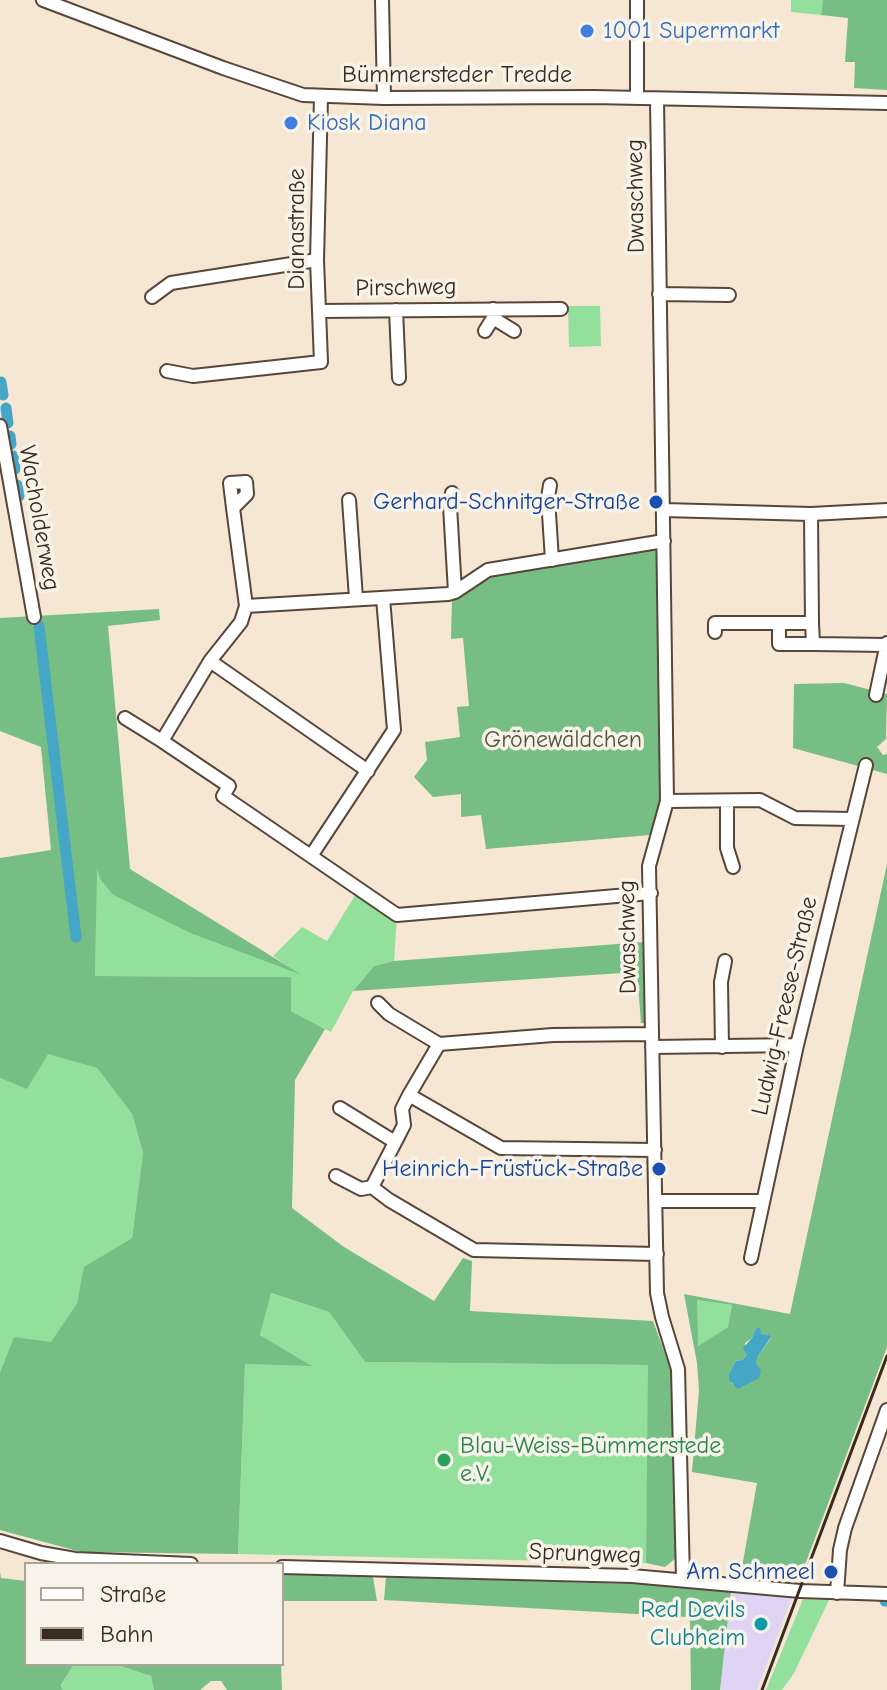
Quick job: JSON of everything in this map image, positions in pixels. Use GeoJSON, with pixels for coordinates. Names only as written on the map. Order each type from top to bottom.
{"type":"FeatureCollection","features":[{"type":"Feature","properties":{"kind":"street","name":"Bümmersteder Tredde"},"geometry":{"type":"LineString","coordinates":[[43,0],[286,91],[321,97],[887,103]]}},
{"type":"Feature","properties":{"kind":"street"},"geometry":{"type":"LineString","coordinates":[[382,0],[384,98]]}},
{"type":"Feature","properties":{"kind":"street"},"geometry":{"type":"LineString","coordinates":[[637,0],[637,98]]}},
{"type":"Feature","properties":{"kind":"street","name":"Dianastraße"},"geometry":{"type":"LineString","coordinates":[[167,371],[193,376],[321,362],[317,260],[321,97]]}},
{"type":"Feature","properties":{"kind":"street","name":"Dwaschweg"},"geometry":{"type":"LineString","coordinates":[[657,99],[667,801],[649,866],[652,1041],[659,1305],[678,1369],[683,1579]]}},
{"type":"Feature","properties":{"kind":"street"},"geometry":{"type":"LineString","coordinates":[[152,297],[171,283],[317,260]]}},
{"type":"Feature","properties":{"kind":"street"},"geometry":{"type":"LineString","coordinates":[[659,294],[729,295]]}},
{"type":"Feature","properties":{"kind":"street","name":"Pirschweg"},"geometry":{"type":"LineString","coordinates":[[319,311],[493,314],[561,309]]}},
{"type":"Feature","properties":{"kind":"street"},"geometry":{"type":"LineString","coordinates":[[396,310],[399,378]]}},
{"type":"Feature","properties":{"kind":"street"},"geometry":{"type":"LineString","coordinates":[[485,331],[493,314],[514,331]]}},
{"type":"Feature","properties":{"kind":"street","name":"Wacholderweg"},"geometry":{"type":"LineString","coordinates":[[0,426],[34,617]]}},
{"type":"Feature","properties":{"kind":"street"},"geometry":{"type":"LineString","coordinates":[[550,485],[552,560]]}},
{"type":"Feature","properties":{"kind":"street"},"geometry":{"type":"LineString","coordinates":[[452,493],[455,592]]}},
{"type":"Feature","properties":{"kind":"street"},"geometry":{"type":"LineString","coordinates":[[349,500],[356,598]]}},
{"type":"Feature","properties":{"kind":"street"},"geometry":{"type":"LineString","coordinates":[[162,741],[210,661],[241,622],[246,606],[233,508]]}},
{"type":"Feature","properties":{"kind":"street"},"geometry":{"type":"LineString","coordinates":[[664,510],[811,514],[887,510]]}},
{"type":"Feature","properties":{"kind":"street"},"geometry":{"type":"LineString","coordinates":[[811,514],[813,644]]}},
{"type":"Feature","properties":{"kind":"street"},"geometry":{"type":"LineString","coordinates":[[246,606],[455,592],[488,570],[664,541]]}},
{"type":"Feature","properties":{"kind":"street"},"geometry":{"type":"LineString","coordinates":[[311,856],[394,730],[383,598]]}},
{"type":"Feature","properties":{"kind":"street"},"geometry":{"type":"LineString","coordinates":[[715,632],[715,623],[812,623]]}},
{"type":"Feature","properties":{"kind":"street"},"geometry":{"type":"LineString","coordinates":[[779,623],[779,644],[887,644],[876,695]]}},
{"type":"Feature","properties":{"kind":"street"},"geometry":{"type":"LineString","coordinates":[[210,661],[368,771]]}},
{"type":"Feature","properties":{"kind":"street"},"geometry":{"type":"LineString","coordinates":[[125,718],[229,786],[223,796],[397,915],[651,893]]}},
{"type":"Feature","properties":{"kind":"street","name":"Ludwig-Freese-Straße"},"geometry":{"type":"LineString","coordinates":[[751,1258],[797,1045],[866,765]]}},
{"type":"Feature","properties":{"kind":"street"},"geometry":{"type":"LineString","coordinates":[[667,801],[760,800],[795,818],[852,819]]}},
{"type":"Feature","properties":{"kind":"street"},"geometry":{"type":"LineString","coordinates":[[727,801],[727,848],[733,867]]}},
{"type":"Feature","properties":{"kind":"street"},"geometry":{"type":"LineString","coordinates":[[722,1047],[721,982],[725,961]]}},
{"type":"Feature","properties":{"kind":"street"},"geometry":{"type":"LineString","coordinates":[[378,1003],[389,1014],[439,1044],[553,1035],[722,1047],[797,1045]]}},
{"type":"Feature","properties":{"kind":"street"},"geometry":{"type":"LineString","coordinates":[[372,1187],[404,1125],[402,1109],[439,1044]]}},
{"type":"Feature","properties":{"kind":"street"},"geometry":{"type":"LineString","coordinates":[[409,1095],[501,1148],[655,1150]]}},
{"type":"Feature","properties":{"kind":"street"},"geometry":{"type":"LineString","coordinates":[[340,1108],[395,1142]]}},
{"type":"Feature","properties":{"kind":"street"},"geometry":{"type":"LineString","coordinates":[[336,1176],[361,1189],[372,1187],[474,1250],[657,1254]]}},
{"type":"Feature","properties":{"kind":"street"},"geometry":{"type":"LineString","coordinates":[[657,1201],[763,1201]]}},
{"type":"Feature","properties":{"kind":"street"},"geometry":{"type":"LineString","coordinates":[[837,1593],[845,1528],[887,1410]]}},
{"type":"Feature","properties":{"kind":"street"},"geometry":{"type":"LineString","coordinates":[[0,1541],[75,1559],[145,1562]]}},
{"type":"Feature","properties":{"kind":"street","name":"Sprungweg"},"geometry":{"type":"LineString","coordinates":[[284,1567],[683,1579],[837,1593],[887,1594]]}},
{"type":"Feature","properties":{"kind":"shaded area"},"geometry":{"type":"Polygon","coordinates":[[[731,1591],[792,1597],[757,1690],[720,1690],[731,1591]]]}},
{"type":"Feature","properties":{"kind":"green space"},"geometry":{"type":"Polygon","coordinates":[[[791,0],[823,0],[821,15],[791,12],[791,0]]]}},
{"type":"Feature","properties":{"kind":"green space"},"geometry":{"type":"Polygon","coordinates":[[[823,0],[887,0],[887,90],[854,88],[855,62],[845,62],[848,18],[821,15],[823,0]]]}},
{"type":"Feature","properties":{"kind":"green space"},"geometry":{"type":"Polygon","coordinates":[[[568,306],[600,306],[601,346],[569,347],[568,306]]]}},
{"type":"Feature","properties":{"kind":"green space","name":"Grönewäldchen"},"geometry":{"type":"Polygon","coordinates":[[[660,546],[665,801],[650,835],[486,849],[481,815],[461,817],[461,794],[433,797],[414,777],[427,760],[425,742],[460,737],[457,707],[469,706],[463,638],[451,639],[452,599],[492,575],[660,546]]]}},
{"type":"Feature","properties":{"kind":"green space"},"geometry":{"type":"Polygon","coordinates":[[[159,609],[160,620],[108,626],[130,869],[302,975],[190,933],[113,895],[100,879],[97,869],[95,976],[291,977],[291,1011],[325,1029],[295,1080],[292,1208],[344,1247],[434,1301],[463,1258],[472,1261],[470,1311],[653,1321],[671,1370],[677,1557],[665,1567],[646,1563],[648,1365],[365,1362],[329,1312],[271,1293],[260,1335],[312,1366],[245,1364],[238,1554],[81,1552],[0,1530],[0,1373],[14,1337],[51,1342],[77,1303],[84,1267],[132,1238],[143,1153],[132,1114],[97,1068],[48,1054],[27,1089],[0,1078],[0,858],[51,850],[41,747],[0,731],[0,618],[159,609]]]}},
{"type":"Feature","properties":{"kind":"green space"},"geometry":{"type":"Polygon","coordinates":[[[844,683],[887,694],[886,739],[877,747],[883,755],[887,754],[887,774],[793,748],[794,684],[844,683]]]}},
{"type":"Feature","properties":{"kind":"green space"},"geometry":{"type":"Polygon","coordinates":[[[887,864],[887,1347],[800,1578],[741,1573],[757,1483],[692,1472],[699,1390],[684,1294],[790,1314],[887,864]],[[697,1300],[698,1346],[728,1327],[732,1305],[697,1300]],[[756,1328],[752,1338],[745,1343],[747,1355],[736,1361],[729,1373],[732,1384],[742,1387],[749,1382],[758,1356],[771,1338],[756,1328]]]}},
{"type":"Feature","properties":{"kind":"green space"},"geometry":{"type":"Polygon","coordinates":[[[96,865],[100,879],[113,895],[190,933],[298,973],[273,956],[302,927],[327,941],[359,889],[397,915],[394,961],[374,966],[353,991],[331,1032],[291,1011],[290,977],[95,976],[96,865]]]}},
{"type":"Feature","properties":{"kind":"green space"},"geometry":{"type":"Polygon","coordinates":[[[644,942],[649,1023],[641,1023],[637,972],[353,991],[374,966],[394,961],[644,942]]]}},
{"type":"Feature","properties":{"kind":"green space"},"geometry":{"type":"Polygon","coordinates":[[[48,1053],[97,1068],[132,1114],[143,1153],[132,1238],[85,1267],[77,1303],[51,1343],[0,1373],[0,1078],[27,1088],[48,1053]]]}},
{"type":"Feature","properties":{"kind":"green space","name":"Blau-Weiss-Bümmerstede e.V."},"geometry":{"type":"Polygon","coordinates":[[[270,1293],[329,1312],[365,1362],[649,1365],[646,1563],[238,1554],[245,1364],[310,1365],[260,1335],[270,1293]]]}},
{"type":"Feature","properties":{"kind":"green space"},"geometry":{"type":"Polygon","coordinates":[[[697,1300],[732,1305],[728,1327],[697,1347],[697,1300]]]}},
{"type":"Feature","properties":{"kind":"green space"},"geometry":{"type":"Polygon","coordinates":[[[0,1572],[1,1578],[24,1581],[24,1666],[73,1666],[61,1685],[62,1690],[0,1690],[0,1572]]]}},
{"type":"Feature","properties":{"kind":"green space"},"geometry":{"type":"Polygon","coordinates":[[[284,1572],[373,1577],[377,1601],[284,1601],[284,1572]]]}},
{"type":"Feature","properties":{"kind":"green space"},"geometry":{"type":"Polygon","coordinates":[[[386,1577],[667,1585],[731,1591],[720,1690],[691,1690],[690,1617],[384,1600],[386,1577]]]}},
{"type":"Feature","properties":{"kind":"green space"},"geometry":{"type":"Polygon","coordinates":[[[803,1599],[829,1600],[794,1673],[782,1690],[766,1690],[803,1599]]]}},
{"type":"Feature","properties":{"kind":"green space"},"geometry":{"type":"Polygon","coordinates":[[[73,1666],[120,1666],[151,1676],[154,1690],[62,1690],[61,1686],[73,1666]]]}},
{"type":"Feature","properties":{"kind":"green space"},"geometry":{"type":"Polygon","coordinates":[[[120,1666],[281,1666],[282,1690],[227,1690],[221,1681],[211,1681],[200,1690],[154,1690],[151,1676],[120,1666]]]}},
{"type":"Feature","properties":{"kind":"water"},"geometry":{"type":"Polygon","coordinates":[[[756,1328],[760,1328],[761,1334],[771,1337],[758,1356],[759,1378],[738,1389],[729,1380],[729,1373],[736,1361],[747,1355],[743,1348],[756,1328]]]}},
{"type":"Feature","properties":{"kind":"waterway"},"geometry":{"type":"LineString","coordinates":[[1,382],[3,395]]}},
{"type":"Feature","properties":{"kind":"waterway"},"geometry":{"type":"LineString","coordinates":[[6,408],[8,423]]}},
{"type":"Feature","properties":{"kind":"waterway"},"geometry":{"type":"LineString","coordinates":[[10,436],[11,444]]}},
{"type":"Feature","properties":{"kind":"waterway"},"geometry":{"type":"LineString","coordinates":[[13,456],[15,469]]}},
{"type":"Feature","properties":{"kind":"waterway"},"geometry":{"type":"LineString","coordinates":[[17,485],[19,496]]}},
{"type":"Feature","properties":{"kind":"waterway"},"geometry":{"type":"LineString","coordinates":[[39,626],[76,937]]}},
{"type":"Feature","properties":{"kind":"railway"},"geometry":{"type":"LineString","coordinates":[[762,1690],[887,1356]]}},
{"type":"Feature","properties":{"kind":"place","name":"1001 Supermarkt"},"geometry":{"type":"Point","coordinates":[587,31]}},
{"type":"Feature","properties":{"kind":"place","name":"Kiosk Diana"},"geometry":{"type":"Point","coordinates":[291,123]}},
{"type":"Feature","properties":{"kind":"place","name":"Gerhard-Schnitger-Straße"},"geometry":{"type":"Point","coordinates":[656,502]}},
{"type":"Feature","properties":{"kind":"place","name":"Heinrich-Früstück-Straße"},"geometry":{"type":"Point","coordinates":[659,1169]}},
{"type":"Feature","properties":{"kind":"place","name":"Blau-Weiss-Bümmerstede e.V."},"geometry":{"type":"Point","coordinates":[444,1460]}},
{"type":"Feature","properties":{"kind":"place","name":"Am Schmeel"},"geometry":{"type":"Point","coordinates":[831,1572]}},
{"type":"Feature","properties":{"kind":"place","name":"Red Devils Clubheim"},"geometry":{"type":"Point","coordinates":[761,1624]}}]}
